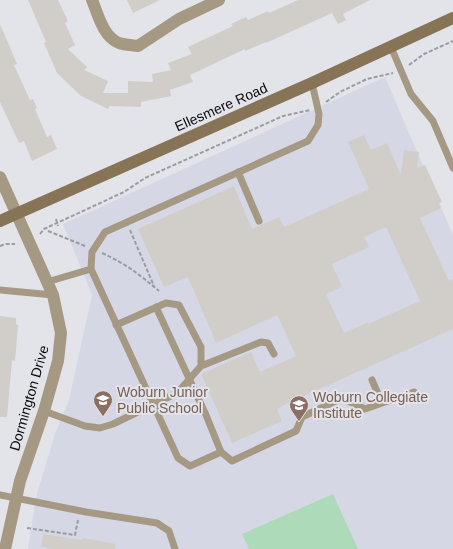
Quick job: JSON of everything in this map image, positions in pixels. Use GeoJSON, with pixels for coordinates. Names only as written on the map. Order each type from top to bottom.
{"type":"FeatureCollection","features":[{"type":"Feature","properties":{"kind":"main road","name":"Ellesmere Road"},"geometry":{"type":"LineString","coordinates":[[0,221],[312,83],[453,18]]}},
{"type":"Feature","properties":{"kind":"street"},"geometry":{"type":"LineString","coordinates":[[92,0],[109,36],[117,42],[138,46],[178,18],[219,0]]}},
{"type":"Feature","properties":{"kind":"street","name":"Dormington Drive"},"geometry":{"type":"LineString","coordinates":[[0,177],[53,295],[60,325],[58,361],[16,498],[5,549]]}},
{"type":"Feature","properties":{"kind":"lane"},"geometry":{"type":"LineString","coordinates":[[391,47],[411,94],[433,121],[453,168]]}},
{"type":"Feature","properties":{"kind":"lane"},"geometry":{"type":"LineString","coordinates":[[221,452],[190,466],[178,458],[91,269],[92,252],[105,232],[126,221],[308,141],[318,125],[319,114],[312,83]]}},
{"type":"Feature","properties":{"kind":"lane"},"geometry":{"type":"LineString","coordinates":[[238,172],[259,221]]}},
{"type":"Feature","properties":{"kind":"lane"},"geometry":{"type":"LineString","coordinates":[[47,282],[91,269]]}},
{"type":"Feature","properties":{"kind":"lane"},"geometry":{"type":"LineString","coordinates":[[0,290],[53,295]]}},
{"type":"Feature","properties":{"kind":"lane"},"geometry":{"type":"LineString","coordinates":[[116,325],[166,303],[179,305],[201,347],[201,366]]}},
{"type":"Feature","properties":{"kind":"lane"},"geometry":{"type":"LineString","coordinates":[[156,307],[221,452],[232,461],[296,431],[302,417],[342,398],[365,409],[414,392]]}},
{"type":"Feature","properties":{"kind":"lane"},"geometry":{"type":"LineString","coordinates":[[44,410],[85,426],[100,428],[154,405],[177,393],[201,366],[261,342],[268,343],[274,354]]}},
{"type":"Feature","properties":{"kind":"lane"},"geometry":{"type":"LineString","coordinates":[[372,380],[382,403]]}},
{"type":"Feature","properties":{"kind":"lane"},"geometry":{"type":"LineString","coordinates":[[0,495],[86,512],[157,523],[169,530],[175,549]]}},
{"type":"Feature","properties":{"kind":"path"},"geometry":{"type":"LineString","coordinates":[[40,234],[44,229],[58,225],[124,192],[145,178],[283,116],[318,108],[340,92],[367,79],[401,71],[424,54],[453,41]]}},
{"type":"Feature","properties":{"kind":"path"},"geometry":{"type":"LineString","coordinates":[[56,219],[58,225]]}},
{"type":"Feature","properties":{"kind":"path"},"geometry":{"type":"LineString","coordinates":[[126,221],[155,288]]}},
{"type":"Feature","properties":{"kind":"path"},"geometry":{"type":"LineString","coordinates":[[48,231],[124,263],[159,291]]}},
{"type":"Feature","properties":{"kind":"path"},"geometry":{"type":"LineString","coordinates":[[0,246],[5,244],[15,244]]}},
{"type":"Feature","properties":{"kind":"path"},"geometry":{"type":"LineString","coordinates":[[27,528],[75,535],[79,517]]}},
{"type":"Feature","properties":{"kind":"shaded area","name":"Woburn Collegiate Institute"},"geometry":{"type":"Polygon","coordinates":[[[385,77],[453,235],[453,549],[28,549],[36,497],[55,434],[69,400],[92,295],[63,224],[385,77]]]}},
{"type":"Feature","properties":{"kind":"green space"},"geometry":{"type":"Polygon","coordinates":[[[333,494],[358,549],[249,549],[242,534],[333,494]]]}},
{"type":"Feature","properties":{"kind":"building"},"geometry":{"type":"Polygon","coordinates":[[[28,0],[58,0],[68,21],[65,23],[75,45],[68,49],[87,67],[84,70],[108,81],[103,93],[128,93],[128,81],[153,82],[152,74],[171,70],[168,63],[192,54],[188,47],[233,26],[231,24],[246,17],[248,20],[268,11],[269,13],[298,0],[370,0],[343,14],[346,20],[338,24],[332,13],[266,43],[245,51],[245,49],[190,75],[193,82],[170,90],[171,96],[141,102],[141,107],[110,106],[108,109],[81,96],[57,73],[44,43],[46,42],[28,0]]]}},
{"type":"Feature","properties":{"kind":"building"},"geometry":{"type":"Polygon","coordinates":[[[127,0],[160,0],[133,13],[127,0]]]}},
{"type":"Feature","properties":{"kind":"building"},"geometry":{"type":"Polygon","coordinates":[[[0,24],[17,64],[14,65],[30,100],[33,99],[37,108],[35,109],[47,137],[51,135],[57,149],[32,161],[24,141],[19,143],[0,102],[0,24]]]}},
{"type":"Feature","properties":{"kind":"building"},"geometry":{"type":"Polygon","coordinates":[[[364,135],[371,150],[387,143],[401,175],[404,150],[419,152],[417,168],[425,165],[442,202],[439,203],[441,208],[420,218],[449,281],[453,279],[453,329],[284,405],[277,409],[282,421],[232,443],[201,374],[251,352],[260,372],[296,356],[277,315],[216,343],[188,277],[164,287],[138,229],[234,186],[252,229],[279,217],[284,227],[369,189],[348,142],[364,135]],[[386,227],[364,237],[369,247],[332,264],[342,287],[326,294],[344,333],[420,301],[386,227]]]}},
{"type":"Feature","properties":{"kind":"building"},"geometry":{"type":"Polygon","coordinates":[[[0,316],[16,318],[16,324],[18,325],[15,361],[12,360],[7,417],[0,417],[0,316]]]}},
{"type":"Feature","properties":{"kind":"building"},"geometry":{"type":"Polygon","coordinates":[[[43,534],[82,540],[83,538],[116,544],[115,549],[52,549],[41,547],[43,534]]]}},
{"type":"Feature","properties":{"kind":"place","name":"Woburn Junior Public School"},"geometry":{"type":"Point","coordinates":[103,417]}},
{"type":"Feature","properties":{"kind":"place","name":"Woburn Collegiate Institute"},"geometry":{"type":"Point","coordinates":[299,422]}}]}
